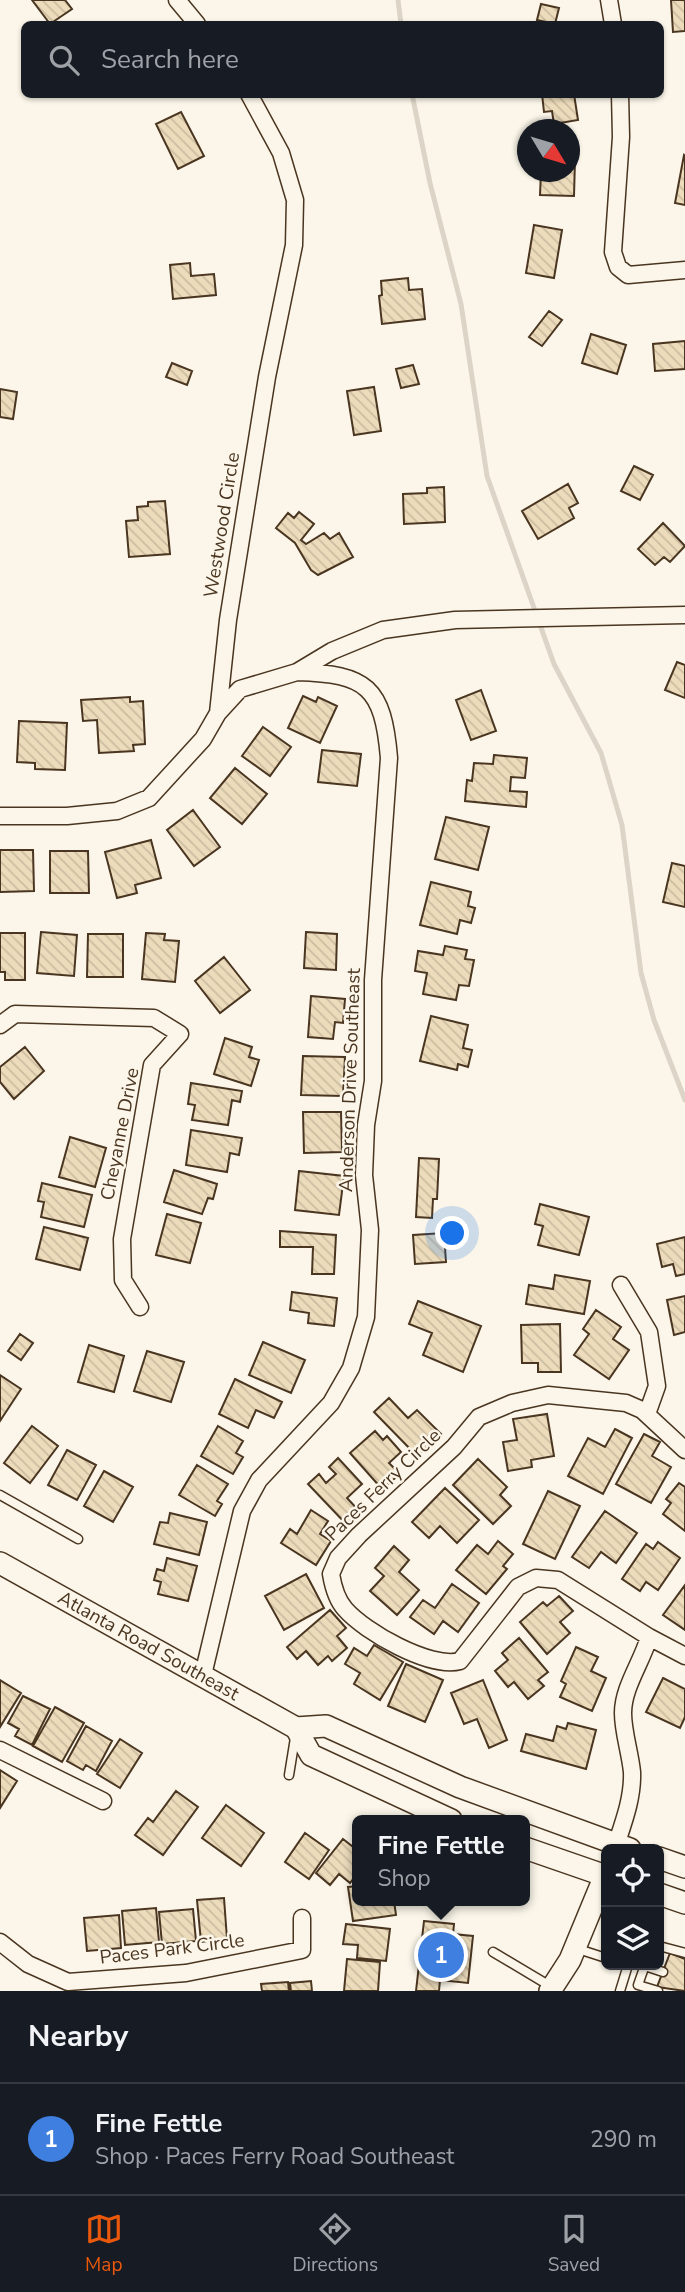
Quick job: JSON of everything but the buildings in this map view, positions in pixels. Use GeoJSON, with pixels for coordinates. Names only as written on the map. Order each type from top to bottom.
{"type":"FeatureCollection","features":[{"type":"Feature","properties":{"kind":"main road","name":"Atlanta Road Southeast"},"geometry":{"type":"LineString","coordinates":[[0,1563],[296,1728],[311,1755],[441,1815]]}},
{"type":"Feature","properties":{"kind":"main road","name":"Atlanta Road Southeast"},"geometry":{"type":"LineString","coordinates":[[296,1728],[326,1726],[460,1787],[610,1844]]}},
{"type":"Feature","properties":{"kind":"main road"},"geometry":{"type":"LineString","coordinates":[[530,1850],[601,1873]]}},
{"type":"Feature","properties":{"kind":"main road"},"geometry":{"type":"LineString","coordinates":[[664,1860],[685,1867]]}},
{"type":"Feature","properties":{"kind":"main road"},"geometry":{"type":"LineString","coordinates":[[551,1989],[575,1948],[601,1887]]}},
{"type":"Feature","properties":{"kind":"main road"},"geometry":{"type":"LineString","coordinates":[[664,1896],[685,1903]]}},
{"type":"Feature","properties":{"kind":"street"},"geometry":{"type":"LineString","coordinates":[[177,0],[194,21]]}},
{"type":"Feature","properties":{"kind":"street"},"geometry":{"type":"LineString","coordinates":[[609,0],[612,21]]}},
{"type":"Feature","properties":{"kind":"street","name":"Westwood Circle"},"geometry":{"type":"LineString","coordinates":[[0,816],[117,811],[149,798],[190,756],[218,713],[219,686],[267,377],[294,245],[295,200],[281,153],[250,98]]}},
{"type":"Feature","properties":{"kind":"street"},"geometry":{"type":"LineString","coordinates":[[620,98],[621,137],[613,252],[618,267],[628,275],[685,270]]}},
{"type":"Feature","properties":{"kind":"street","name":"Anderson Drive Southeast"},"geometry":{"type":"LineString","coordinates":[[218,713],[240,689],[298,672],[332,651],[395,629],[455,620],[685,615]]}},
{"type":"Feature","properties":{"kind":"street","name":"Anderson Drive Southeast"},"geometry":{"type":"LineString","coordinates":[[203,1675],[214,1639],[242,1511],[259,1480],[331,1403],[351,1368],[366,1317],[370,1230],[365,1150],[373,1080],[373,980],[389,758],[386,725],[377,702],[362,685],[339,673],[298,672]]}},
{"type":"Feature","properties":{"kind":"street","name":"Cheyanne Drive"},"geometry":{"type":"LineString","coordinates":[[0,1025],[15,1014],[154,1018],[180,1034],[152,1065],[122,1239],[123,1280],[140,1307]]}},
{"type":"Feature","properties":{"kind":"street"},"geometry":{"type":"LineString","coordinates":[[621,1285],[649,1332],[657,1386],[647,1414]]}},
{"type":"Feature","properties":{"kind":"street","name":"Paces Ferry Circle"},"geometry":{"type":"LineString","coordinates":[[685,1450],[647,1414],[626,1403],[548,1395],[512,1403],[479,1417],[454,1447],[359,1535],[338,1558],[331,1574],[342,1607],[355,1619],[409,1650],[446,1664],[460,1661],[518,1587],[536,1578],[558,1580],[649,1637],[685,1656]]}},
{"type":"Feature","properties":{"kind":"street"},"geometry":{"type":"LineString","coordinates":[[621,1844],[632,1776],[623,1713],[628,1685],[641,1664],[649,1637]]}},
{"type":"Feature","properties":{"kind":"street"},"geometry":{"type":"LineString","coordinates":[[0,1750],[103,1801]]}},
{"type":"Feature","properties":{"kind":"street","name":"Paces Park Circle"},"geometry":{"type":"LineString","coordinates":[[0,1942],[56,1984],[186,1973],[302,1950],[302,1918]]}},
{"type":"Feature","properties":{"kind":"lane"},"geometry":{"type":"LineString","coordinates":[[0,1495],[78,1539]]}},
{"type":"Feature","properties":{"kind":"lane"},"geometry":{"type":"LineString","coordinates":[[289,1775],[296,1728]]}},
{"type":"Feature","properties":{"kind":"lane"},"geometry":{"type":"LineString","coordinates":[[575,1948],[601,1956]]}},
{"type":"Feature","properties":{"kind":"lane"},"geometry":{"type":"LineString","coordinates":[[664,1948],[685,1954]]}},
{"type":"Feature","properties":{"kind":"lane"},"geometry":{"type":"LineString","coordinates":[[493,1952],[551,1989]]}},
{"type":"Feature","properties":{"kind":"lane"},"geometry":{"type":"LineString","coordinates":[[620,1991],[626,1970]]}},
{"type":"Feature","properties":{"kind":"lane"},"geometry":{"type":"LineString","coordinates":[[643,1970],[638,1984],[658,1991]]}},
{"type":"Feature","properties":{"kind":"lane"},"geometry":{"type":"LineString","coordinates":[[655,1970],[663,1972]]}},
{"type":"Feature","properties":{"kind":"waterway"},"geometry":{"type":"LineString","coordinates":[[398,0],[401,21]]}},
{"type":"Feature","properties":{"kind":"waterway"},"geometry":{"type":"LineString","coordinates":[[413,98],[430,183],[461,304],[487,476],[554,664],[601,753],[622,825],[641,973],[654,1020],[685,1100]]}},
{"type":"Feature","properties":{"kind":"place","name":"Fine Fettle"},"geometry":{"type":"Point","coordinates":[441,1955]}}]}
